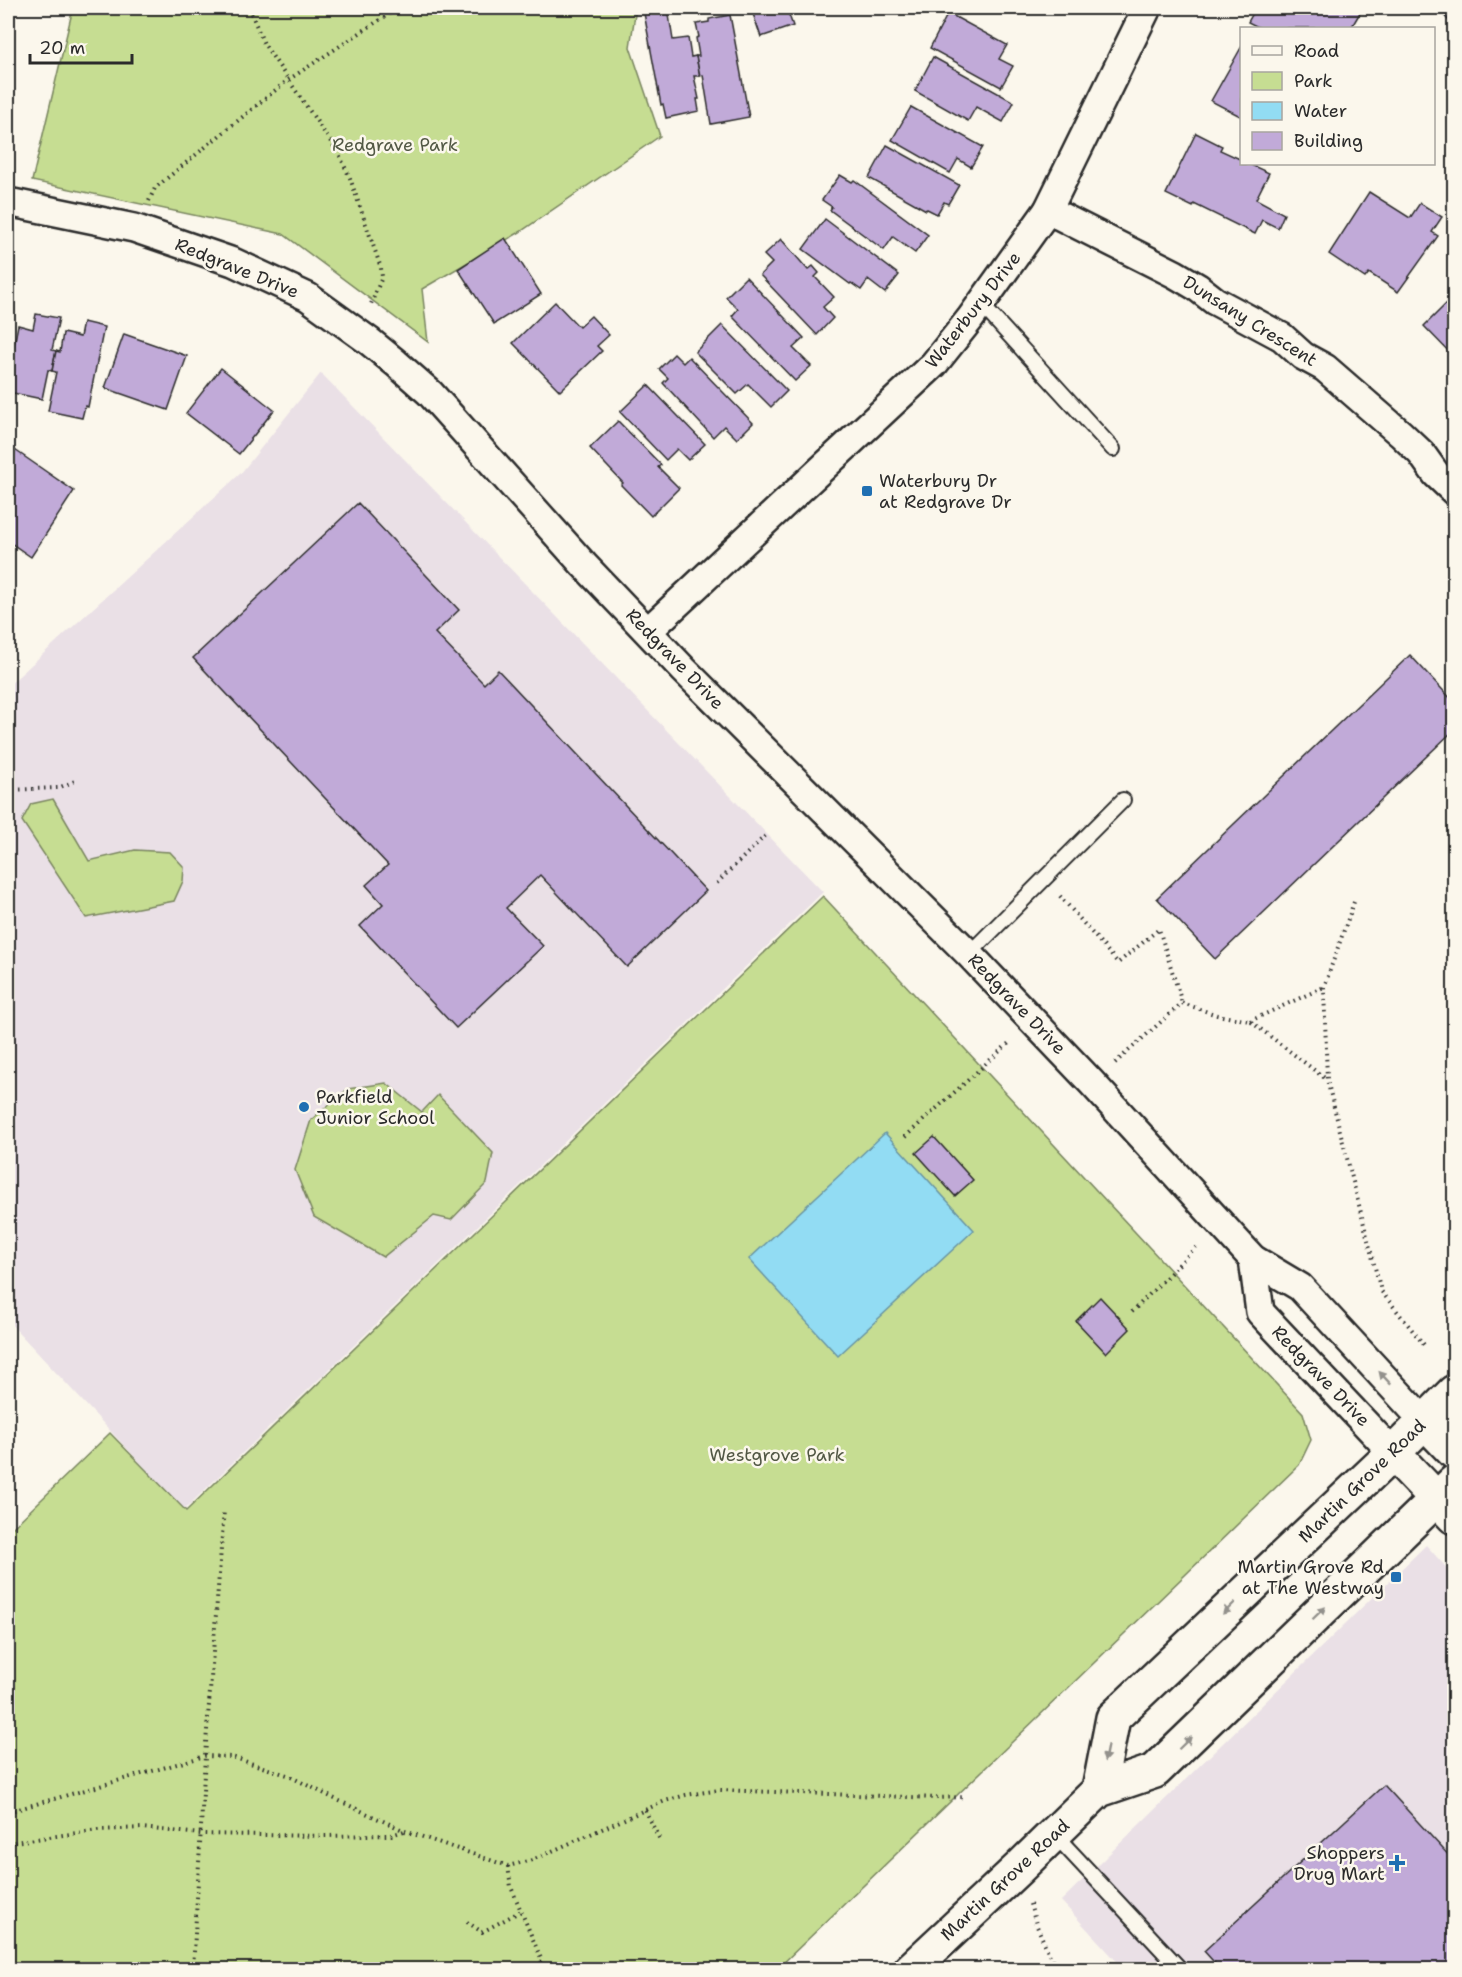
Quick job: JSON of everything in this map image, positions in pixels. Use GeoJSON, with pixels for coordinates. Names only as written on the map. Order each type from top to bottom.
{"type":"FeatureCollection","features":[{"type":"Feature","properties":{"kind":"main road","name":"Martin Grove Road"},"geometry":{"type":"LineString","coordinates":[[1099,1790],[1113,1718],[1455,1392]]}},
{"type":"Feature","properties":{"kind":"main road"},"geometry":{"type":"LineString","coordinates":[[1424,1420],[1455,1452]]}},
{"type":"Feature","properties":{"kind":"main road"},"geometry":{"type":"LineString","coordinates":[[1393,1453],[1449,1500]]}},
{"type":"Feature","properties":{"kind":"main road","name":"Martin Grove Road"},"geometry":{"type":"LineString","coordinates":[[909,1970],[1099,1790],[1155,1771],[1449,1500]]}},
{"type":"Feature","properties":{"kind":"street","name":"Waterbury Drive"},"geometry":{"type":"LineString","coordinates":[[648,631],[934,364],[981,304],[1048,210],[1147,8]]}},
{"type":"Feature","properties":{"kind":"street","name":"Redgrave Drive"},"geometry":{"type":"LineString","coordinates":[[8,202],[134,228],[197,249],[272,280],[308,297],[360,335],[429,393],[584,565],[684,670],[969,954],[1092,1083],[1253,1259],[1300,1287],[1424,1420]]}},
{"type":"Feature","properties":{"kind":"street","name":"Dunsany Crescent"},"geometry":{"type":"LineString","coordinates":[[1048,210],[1174,274],[1215,301],[1282,337],[1302,356],[1325,368],[1401,434],[1421,453],[1436,474],[1455,491]]}},
{"type":"Feature","properties":{"kind":"street","name":"Redgrave Drive"},"geometry":{"type":"LineString","coordinates":[[1253,1259],[1260,1312],[1393,1453]]}},
{"type":"Feature","properties":{"kind":"lane"},"geometry":{"type":"LineString","coordinates":[[981,304],[1113,448]]}},
{"type":"Feature","properties":{"kind":"lane"},"geometry":{"type":"LineString","coordinates":[[969,954],[1123,801]]}},
{"type":"Feature","properties":{"kind":"lane"},"geometry":{"type":"LineString","coordinates":[[1054,1834],[1181,1970]]}},
{"type":"Feature","properties":{"kind":"path"},"geometry":{"type":"LineString","coordinates":[[249,8],[264,44],[339,154],[378,253],[382,277],[360,335]]}},
{"type":"Feature","properties":{"kind":"path"},"geometry":{"type":"LineString","coordinates":[[134,228],[155,188],[288,80],[398,8]]}},
{"type":"Feature","properties":{"kind":"path"},"geometry":{"type":"LineString","coordinates":[[8,790],[58,788],[75,781]]}},
{"type":"Feature","properties":{"kind":"path"},"geometry":{"type":"LineString","coordinates":[[717,883],[768,833]]}},
{"type":"Feature","properties":{"kind":"path"},"geometry":{"type":"LineString","coordinates":[[1045,878],[1118,963],[1159,929],[1182,1003]]}},
{"type":"Feature","properties":{"kind":"path"},"geometry":{"type":"LineString","coordinates":[[1354,902],[1323,987],[1327,1080],[1381,1291],[1425,1346]]}},
{"type":"Feature","properties":{"kind":"path"},"geometry":{"type":"LineString","coordinates":[[1250,1021],[1323,987]]}},
{"type":"Feature","properties":{"kind":"path"},"geometry":{"type":"LineString","coordinates":[[1182,1003],[1250,1021],[1327,1080]]}},
{"type":"Feature","properties":{"kind":"path"},"geometry":{"type":"LineString","coordinates":[[1092,1083],[1182,1003]]}},
{"type":"Feature","properties":{"kind":"path"},"geometry":{"type":"LineString","coordinates":[[905,1137],[1033,1022]]}},
{"type":"Feature","properties":{"kind":"path"},"geometry":{"type":"LineString","coordinates":[[1132,1312],[1220,1223]]}},
{"type":"Feature","properties":{"kind":"path"},"geometry":{"type":"LineString","coordinates":[[193,1970],[205,1756],[224,1510]]}},
{"type":"Feature","properties":{"kind":"path"},"geometry":{"type":"LineString","coordinates":[[8,1812],[205,1756],[232,1757],[287,1775],[405,1831],[508,1866],[532,1860],[665,1801],[686,1795],[720,1790],[936,1798],[966,1797]]}},
{"type":"Feature","properties":{"kind":"path"},"geometry":{"type":"LineString","coordinates":[[645,1810],[661,1842]]}},
{"type":"Feature","properties":{"kind":"path"},"geometry":{"type":"LineString","coordinates":[[8,1843],[98,1830],[142,1828],[201,1834],[323,1836],[391,1835],[405,1831]]}},
{"type":"Feature","properties":{"kind":"path"},"geometry":{"type":"LineString","coordinates":[[508,1866],[511,1887],[542,1961],[537,1970]]}},
{"type":"Feature","properties":{"kind":"path"},"geometry":{"type":"LineString","coordinates":[[1019,1868],[1036,1924],[1056,1970]]}},
{"type":"Feature","properties":{"kind":"path"},"geometry":{"type":"LineString","coordinates":[[467,1922],[482,1932],[521,1911]]}},
{"type":"Feature","properties":{"kind":"shaded area","name":"Parkfield Junior School"},"geometry":{"type":"Polygon","coordinates":[[[321,373],[823,892],[184,1510],[8,1321],[8,686],[241,473],[321,373]]]}},
{"type":"Feature","properties":{"kind":"shaded area"},"geometry":{"type":"Polygon","coordinates":[[[1426,1545],[1454,1576],[1454,1969],[1124,1969],[1061,1901],[1426,1545]]]}},
{"type":"Feature","properties":{"kind":"green space","name":"Redgrave Park"},"geometry":{"type":"Polygon","coordinates":[[[73,8],[636,8],[630,47],[660,136],[520,232],[422,289],[428,342],[283,234],[32,181],[73,8]]]}},
{"type":"Feature","properties":{"kind":"green space"},"geometry":{"type":"Polygon","coordinates":[[[53,799],[89,861],[135,850],[170,852],[184,867],[183,881],[174,901],[86,918],[22,821],[31,804],[53,799]]]}},
{"type":"Feature","properties":{"kind":"green space","name":"Westgrove Park"},"geometry":{"type":"Polygon","coordinates":[[[823,896],[1303,1413],[1311,1440],[1299,1465],[777,1969],[8,1970],[8,1532],[110,1433],[186,1511],[823,896]]]}},
{"type":"Feature","properties":{"kind":"green space"},"geometry":{"type":"Polygon","coordinates":[[[386,1083],[422,1112],[438,1095],[493,1153],[487,1183],[451,1220],[434,1216],[383,1257],[314,1217],[295,1170],[311,1120],[348,1089],[386,1083]]]}},
{"type":"Feature","properties":{"kind":"water"},"geometry":{"type":"Polygon","coordinates":[[[885,1133],[974,1230],[838,1356],[749,1259],[885,1133]]]}},
{"type":"Feature","properties":{"kind":"building"},"geometry":{"type":"Polygon","coordinates":[[[751,8],[812,8],[789,15],[793,26],[761,37],[751,8]]]}},
{"type":"Feature","properties":{"kind":"building"},"geometry":{"type":"Polygon","coordinates":[[[1256,8],[1354,8],[1361,11],[1352,27],[1258,27],[1248,22],[1256,8]]]}},
{"type":"Feature","properties":{"kind":"building"},"geometry":{"type":"Polygon","coordinates":[[[1450,8],[1454,8],[1454,27],[1443,14],[1450,8]]]}},
{"type":"Feature","properties":{"kind":"building"},"geometry":{"type":"Polygon","coordinates":[[[668,9],[673,40],[688,38],[691,57],[696,56],[700,76],[694,76],[699,111],[666,118],[663,104],[661,105],[644,13],[668,9]]]}},
{"type":"Feature","properties":{"kind":"building"},"geometry":{"type":"Polygon","coordinates":[[[948,13],[1007,45],[999,59],[1013,66],[1001,87],[930,48],[948,13]]]}},
{"type":"Feature","properties":{"kind":"building"},"geometry":{"type":"Polygon","coordinates":[[[730,15],[749,117],[711,124],[703,75],[700,76],[696,56],[699,56],[696,38],[699,37],[696,24],[730,15]]]}},
{"type":"Feature","properties":{"kind":"building"},"geometry":{"type":"Polygon","coordinates":[[[1240,50],[1240,116],[1211,101],[1240,50]]]}},
{"type":"Feature","properties":{"kind":"building"},"geometry":{"type":"Polygon","coordinates":[[[933,57],[1014,102],[1003,122],[976,107],[968,121],[915,91],[933,57]]]}},
{"type":"Feature","properties":{"kind":"building"},"geometry":{"type":"Polygon","coordinates":[[[911,107],[983,147],[971,167],[958,159],[950,173],[892,140],[911,107]]]}},
{"type":"Feature","properties":{"kind":"building"},"geometry":{"type":"Polygon","coordinates":[[[1196,133],[1222,146],[1220,150],[1240,159],[1240,165],[1251,165],[1269,173],[1256,199],[1284,214],[1278,228],[1262,220],[1255,234],[1194,204],[1193,207],[1166,194],[1196,133]]]}},
{"type":"Feature","properties":{"kind":"building"},"geometry":{"type":"Polygon","coordinates":[[[887,145],[959,185],[948,204],[944,202],[937,214],[869,178],[887,145]]]}},
{"type":"Feature","properties":{"kind":"building"},"geometry":{"type":"Polygon","coordinates":[[[840,175],[852,182],[854,180],[928,235],[915,253],[893,237],[884,250],[830,210],[832,207],[822,200],[840,175]]]}},
{"type":"Feature","properties":{"kind":"building"},"geometry":{"type":"Polygon","coordinates":[[[1369,192],[1410,218],[1420,203],[1442,217],[1432,232],[1438,236],[1398,292],[1369,273],[1365,278],[1329,254],[1369,192]]]}},
{"type":"Feature","properties":{"kind":"building"},"geometry":{"type":"Polygon","coordinates":[[[825,219],[899,275],[885,293],[868,280],[861,290],[803,249],[825,219]]]}},
{"type":"Feature","properties":{"kind":"building"},"geometry":{"type":"Polygon","coordinates":[[[505,238],[541,294],[494,324],[458,269],[505,238]]]}},
{"type":"Feature","properties":{"kind":"building"},"geometry":{"type":"Polygon","coordinates":[[[781,239],[808,270],[813,266],[819,273],[815,277],[834,297],[823,307],[833,318],[817,335],[760,275],[772,263],[764,255],[781,239]]]}},
{"type":"Feature","properties":{"kind":"building"},"geometry":{"type":"Polygon","coordinates":[[[746,277],[804,338],[793,348],[811,366],[795,381],[732,316],[738,309],[726,297],[746,277]]]}},
{"type":"Feature","properties":{"kind":"building"},"geometry":{"type":"Polygon","coordinates":[[[1454,296],[1454,357],[1424,326],[1454,296]]]}},
{"type":"Feature","properties":{"kind":"building"},"geometry":{"type":"Polygon","coordinates":[[[555,302],[579,327],[591,316],[609,335],[597,346],[602,351],[560,391],[513,343],[555,302]]]}},
{"type":"Feature","properties":{"kind":"building"},"geometry":{"type":"Polygon","coordinates":[[[36,314],[59,318],[52,350],[56,351],[52,371],[48,370],[42,399],[8,392],[8,374],[18,325],[33,329],[36,314]]]}},
{"type":"Feature","properties":{"kind":"building"},"geometry":{"type":"Polygon","coordinates":[[[83,322],[104,327],[88,407],[85,406],[82,418],[48,411],[56,372],[52,371],[56,351],[60,352],[63,333],[80,337],[83,322]]]}},
{"type":"Feature","properties":{"kind":"building"},"geometry":{"type":"Polygon","coordinates":[[[722,325],[787,391],[771,407],[748,384],[737,394],[695,352],[722,325]]]}},
{"type":"Feature","properties":{"kind":"building"},"geometry":{"type":"Polygon","coordinates":[[[124,334],[187,356],[168,410],[105,388],[124,334]]]}},
{"type":"Feature","properties":{"kind":"building"},"geometry":{"type":"Polygon","coordinates":[[[674,354],[683,363],[689,357],[753,423],[737,439],[724,426],[713,437],[663,383],[668,378],[659,369],[674,354]]]}},
{"type":"Feature","properties":{"kind":"building"},"geometry":{"type":"Polygon","coordinates":[[[221,368],[274,410],[239,454],[186,413],[221,368]]]}},
{"type":"Feature","properties":{"kind":"building"},"geometry":{"type":"Polygon","coordinates":[[[648,385],[705,444],[688,460],[677,449],[666,460],[620,412],[648,385]]]}},
{"type":"Feature","properties":{"kind":"building"},"geometry":{"type":"Polygon","coordinates":[[[618,421],[661,465],[658,467],[679,488],[651,516],[590,448],[618,421]]]}},
{"type":"Feature","properties":{"kind":"building"},"geometry":{"type":"Polygon","coordinates":[[[12,448],[74,491],[31,557],[8,541],[8,482],[11,477],[8,474],[8,456],[12,448]]]}},
{"type":"Feature","properties":{"kind":"building"},"geometry":{"type":"Polygon","coordinates":[[[358,503],[459,610],[435,633],[484,684],[498,670],[706,891],[627,967],[540,875],[506,908],[543,946],[456,1028],[360,926],[383,904],[366,885],[388,865],[193,658],[358,503]]]}},
{"type":"Feature","properties":{"kind":"building"},"geometry":{"type":"Polygon","coordinates":[[[1410,655],[1454,702],[1454,730],[1215,959],[1157,898],[1410,655]]]}},
{"type":"Feature","properties":{"kind":"building"},"geometry":{"type":"Polygon","coordinates":[[[934,1137],[973,1180],[955,1196],[916,1153],[934,1137]]]}},
{"type":"Feature","properties":{"kind":"building"},"geometry":{"type":"Polygon","coordinates":[[[1100,1297],[1130,1329],[1106,1353],[1076,1321],[1100,1297]]]}},
{"type":"Feature","properties":{"kind":"building"},"geometry":{"type":"Polygon","coordinates":[[[1384,1785],[1454,1861],[1454,1970],[1221,1970],[1204,1951],[1384,1785]]]}},
{"type":"Feature","properties":{"kind":"place","name":"Waterbury Dr at Redgrave Dr"},"geometry":{"type":"Point","coordinates":[867,491]}},
{"type":"Feature","properties":{"kind":"place","name":"Parkfield Junior School"},"geometry":{"type":"Point","coordinates":[304,1107]}},
{"type":"Feature","properties":{"kind":"place","name":"Martin Grove Rd at The Westway"},"geometry":{"type":"Point","coordinates":[1396,1577]}},
{"type":"Feature","properties":{"kind":"place","name":"Shoppers Drug Mart"},"geometry":{"type":"Point","coordinates":[1397,1863]}}]}
